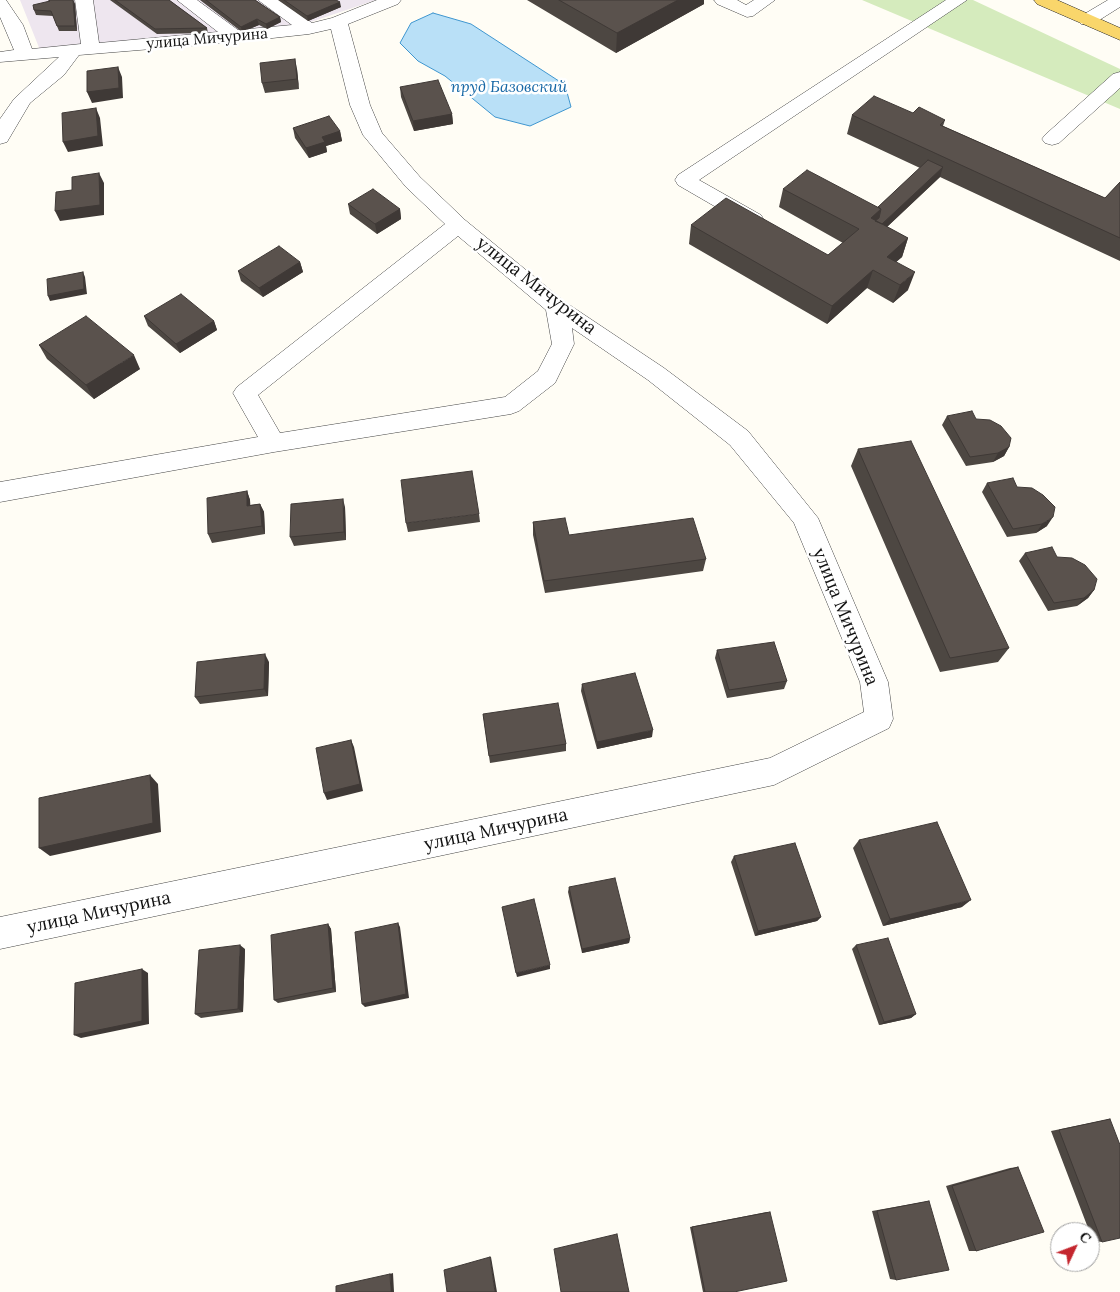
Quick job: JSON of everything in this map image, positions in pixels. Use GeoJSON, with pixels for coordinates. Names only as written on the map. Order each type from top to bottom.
{"type":"FeatureCollection","features":[{"type":"Feature","properties":{"kind":"main road"},"geometry":{"type":"LineString","coordinates":[[1043,0],[1120,35]]}},
{"type":"Feature","properties":{"kind":"street"},"geometry":{"type":"LineString","coordinates":[[0,138],[0,134],[23,99],[83,49],[84,0]]}},
{"type":"Feature","properties":{"kind":"street"},"geometry":{"type":"LineString","coordinates":[[186,0],[236,37]]}},
{"type":"Feature","properties":{"kind":"street"},"geometry":{"type":"LineString","coordinates":[[267,0],[309,29]]}},
{"type":"Feature","properties":{"kind":"street"},"geometry":{"type":"LineString","coordinates":[[352,0],[368,10]]}},
{"type":"Feature","properties":{"kind":"street","name":"улица Мичурина"},"geometry":{"type":"LineString","coordinates":[[0,57],[309,29],[338,22],[392,0]]}},
{"type":"Feature","properties":{"kind":"street"},"geometry":{"type":"LineString","coordinates":[[723,0],[747,12],[766,0]]}},
{"type":"Feature","properties":{"kind":"street"},"geometry":{"type":"LineString","coordinates":[[766,227],[685,180],[958,0]]}},
{"type":"Feature","properties":{"kind":"street"},"geometry":{"type":"LineString","coordinates":[[1087,20],[1120,0]]}},
{"type":"Feature","properties":{"kind":"street"},"geometry":{"type":"LineString","coordinates":[[0,4],[14,25],[25,55]]}},
{"type":"Feature","properties":{"kind":"street","name":"улица Мичурина"},"geometry":{"type":"LineString","coordinates":[[0,933],[774,771],[879,719],[874,682],[805,518],[739,438],[656,374],[557,308],[458,225],[413,182],[373,136],[360,105],[338,22]]}},
{"type":"Feature","properties":{"kind":"street"},"geometry":{"type":"LineString","coordinates":[[1052,139],[1120,78]]}},
{"type":"Feature","properties":{"kind":"street"},"geometry":{"type":"LineString","coordinates":[[274,443],[245,393],[458,225]]}},
{"type":"Feature","properties":{"kind":"street"},"geometry":{"type":"LineString","coordinates":[[0,492],[274,443],[511,405],[547,377],[563,344],[557,308]]}},
{"type":"Feature","properties":{"kind":"shaded area"},"geometry":{"type":"Polygon","coordinates":[[[20,0],[376,0],[299,26],[40,50],[20,0]]]}},
{"type":"Feature","properties":{"kind":"green space"},"geometry":{"type":"Polygon","coordinates":[[[862,0],[973,0],[1120,69],[1120,109],[862,0]]]}},
{"type":"Feature","properties":{"kind":"water","name":"пруд Базовский"},"geometry":{"type":"Polygon","coordinates":[[[433,13],[471,24],[565,85],[571,107],[530,126],[495,117],[445,76],[418,61],[400,43],[411,23],[433,13]]]}},
{"type":"Feature","properties":{"kind":"building"},"geometry":{"type":"Polygon","coordinates":[[[49,0],[73,0],[75,26],[57,26],[51,11],[34,10],[33,5],[49,0]]]}},
{"type":"Feature","properties":{"kind":"building"},"geometry":{"type":"Polygon","coordinates":[[[115,0],[169,0],[207,28],[155,29],[115,0]]]}},
{"type":"Feature","properties":{"kind":"building"},"geometry":{"type":"Polygon","coordinates":[[[206,0],[255,0],[280,17],[266,24],[257,19],[241,27],[206,0]]]}},
{"type":"Feature","properties":{"kind":"building"},"geometry":{"type":"Polygon","coordinates":[[[284,0],[336,0],[340,2],[307,16],[284,0]]]}},
{"type":"Feature","properties":{"kind":"building"},"geometry":{"type":"Polygon","coordinates":[[[559,0],[678,0],[617,33],[559,0]]]}},
{"type":"Feature","properties":{"kind":"building"},"geometry":{"type":"Polygon","coordinates":[[[295,59],[297,79],[262,83],[260,63],[295,59]]]}},
{"type":"Feature","properties":{"kind":"building"},"geometry":{"type":"Polygon","coordinates":[[[118,67],[119,88],[87,92],[87,71],[118,67]]]}},
{"type":"Feature","properties":{"kind":"building"},"geometry":{"type":"Polygon","coordinates":[[[438,80],[452,114],[413,121],[400,87],[438,80]]]}},
{"type":"Feature","properties":{"kind":"building"},"geometry":{"type":"Polygon","coordinates":[[[874,96],[913,113],[919,107],[945,120],[940,125],[1105,198],[1120,182],[1120,238],[852,115],[874,96]]]}},
{"type":"Feature","properties":{"kind":"building"},"geometry":{"type":"Polygon","coordinates":[[[96,108],[98,136],[63,142],[62,113],[96,108]]]}},
{"type":"Feature","properties":{"kind":"building"},"geometry":{"type":"Polygon","coordinates":[[[329,116],[340,131],[322,137],[325,142],[306,148],[293,128],[329,116]]]}},
{"type":"Feature","properties":{"kind":"building"},"geometry":{"type":"Polygon","coordinates":[[[928,160],[943,167],[882,224],[875,221],[879,218],[881,209],[878,207],[928,160]]]}},
{"type":"Feature","properties":{"kind":"building"},"geometry":{"type":"Polygon","coordinates":[[[807,170],[881,209],[871,218],[908,238],[887,257],[915,272],[900,285],[873,270],[832,306],[691,225],[726,198],[828,255],[859,229],[783,189],[807,170]]]}},
{"type":"Feature","properties":{"kind":"building"},"geometry":{"type":"Polygon","coordinates":[[[99,173],[100,205],[55,211],[56,192],[72,190],[72,177],[99,173]]]}},
{"type":"Feature","properties":{"kind":"building"},"geometry":{"type":"Polygon","coordinates":[[[373,189],[400,209],[375,224],[348,204],[373,189]]]}},
{"type":"Feature","properties":{"kind":"building"},"geometry":{"type":"Polygon","coordinates":[[[279,246],[300,262],[259,288],[238,271],[279,246]]]}},
{"type":"Feature","properties":{"kind":"building"},"geometry":{"type":"Polygon","coordinates":[[[83,272],[84,289],[48,296],[47,279],[83,272]]]}},
{"type":"Feature","properties":{"kind":"building"},"geometry":{"type":"Polygon","coordinates":[[[181,294],[214,321],[176,344],[144,316],[181,294]]]}},
{"type":"Feature","properties":{"kind":"building"},"geometry":{"type":"Polygon","coordinates":[[[86,316],[134,355],[86,385],[39,345],[86,316]]]}},
{"type":"Feature","properties":{"kind":"building"},"geometry":{"type":"Polygon","coordinates":[[[972,411],[976,419],[990,420],[1001,426],[1011,438],[1009,447],[998,453],[970,457],[947,416],[972,411]]]}},
{"type":"Feature","properties":{"kind":"building"},"geometry":{"type":"Polygon","coordinates":[[[911,441],[1009,648],[950,658],[858,449],[911,441]]]}},
{"type":"Feature","properties":{"kind":"building"},"geometry":{"type":"Polygon","coordinates":[[[472,471],[479,514],[406,523],[401,480],[472,471]]]}},
{"type":"Feature","properties":{"kind":"building"},"geometry":{"type":"Polygon","coordinates":[[[1013,478],[1017,487],[1032,488],[1043,495],[1055,507],[1053,517],[1042,524],[1013,529],[987,483],[1013,478]]]}},
{"type":"Feature","properties":{"kind":"building"},"geometry":{"type":"Polygon","coordinates":[[[247,491],[247,506],[260,504],[262,526],[208,534],[207,498],[247,491]]]}},
{"type":"Feature","properties":{"kind":"building"},"geometry":{"type":"Polygon","coordinates":[[[343,499],[344,532],[290,537],[291,504],[343,499]]]}},
{"type":"Feature","properties":{"kind":"building"},"geometry":{"type":"Polygon","coordinates":[[[565,518],[569,535],[693,518],[706,559],[544,581],[533,522],[565,518]]]}},
{"type":"Feature","properties":{"kind":"building"},"geometry":{"type":"Polygon","coordinates":[[[1052,547],[1057,557],[1072,558],[1085,565],[1097,579],[1094,590],[1084,598],[1054,603],[1025,553],[1052,547]]]}},
{"type":"Feature","properties":{"kind":"building"},"geometry":{"type":"Polygon","coordinates":[[[774,642],[787,681],[729,690],[717,650],[774,642]]]}},
{"type":"Feature","properties":{"kind":"building"},"geometry":{"type":"Polygon","coordinates":[[[265,654],[264,689],[195,697],[197,662],[265,654]]]}},
{"type":"Feature","properties":{"kind":"building"},"geometry":{"type":"Polygon","coordinates":[[[635,673],[653,730],[597,742],[582,684],[635,673]]]}},
{"type":"Feature","properties":{"kind":"building"},"geometry":{"type":"Polygon","coordinates":[[[558,703],[566,744],[489,756],[483,714],[558,703]]]}},
{"type":"Feature","properties":{"kind":"building"},"geometry":{"type":"Polygon","coordinates":[[[351,740],[360,784],[324,793],[316,748],[351,740]]]}},
{"type":"Feature","properties":{"kind":"building"},"geometry":{"type":"Polygon","coordinates":[[[150,775],[153,823],[39,848],[39,798],[150,775]]]}},
{"type":"Feature","properties":{"kind":"building"},"geometry":{"type":"Polygon","coordinates":[[[937,822],[971,900],[890,919],[859,840],[937,822]]]}},
{"type":"Feature","properties":{"kind":"building"},"geometry":{"type":"Polygon","coordinates":[[[795,843],[821,917],[758,931],[734,856],[795,843]]]}},
{"type":"Feature","properties":{"kind":"building"},"geometry":{"type":"Polygon","coordinates":[[[615,878],[630,938],[582,949],[569,887],[615,878]]]}},
{"type":"Feature","properties":{"kind":"building"},"geometry":{"type":"Polygon","coordinates":[[[534,899],[550,965],[516,973],[502,907],[534,899]]]}},
{"type":"Feature","properties":{"kind":"building"},"geometry":{"type":"Polygon","coordinates":[[[398,923],[406,994],[362,1004],[355,932],[398,923]]]}},
{"type":"Feature","properties":{"kind":"building"},"geometry":{"type":"Polygon","coordinates":[[[328,924],[333,988],[274,1000],[271,935],[328,924]]]}},
{"type":"Feature","properties":{"kind":"building"},"geometry":{"type":"Polygon","coordinates":[[[888,938],[916,1014],[884,1022],[856,945],[888,938]]]}},
{"type":"Feature","properties":{"kind":"building"},"geometry":{"type":"Polygon","coordinates":[[[240,945],[238,1009],[195,1014],[199,950],[240,945]]]}},
{"type":"Feature","properties":{"kind":"building"},"geometry":{"type":"Polygon","coordinates":[[[142,969],[142,1021],[74,1035],[75,983],[142,969]]]}},
{"type":"Feature","properties":{"kind":"building"},"geometry":{"type":"Polygon","coordinates":[[[1110,1119],[1120,1145],[1120,1238],[1102,1242],[1100,1222],[1094,1222],[1059,1130],[1110,1119]]]}},
{"type":"Feature","properties":{"kind":"building"},"geometry":{"type":"Polygon","coordinates":[[[1018,1167],[1044,1232],[976,1251],[952,1186],[1018,1167]]]}},
{"type":"Feature","properties":{"kind":"building"},"geometry":{"type":"Polygon","coordinates":[[[929,1201],[949,1270],[896,1280],[877,1211],[929,1201]]]}},
{"type":"Feature","properties":{"kind":"building"},"geometry":{"type":"Polygon","coordinates":[[[770,1212],[787,1281],[734,1292],[705,1292],[692,1227],[770,1212]]]}},
{"type":"Feature","properties":{"kind":"building"},"geometry":{"type":"Polygon","coordinates":[[[617,1234],[629,1292],[561,1292],[554,1249],[617,1234]]]}},
{"type":"Feature","properties":{"kind":"building"},"geometry":{"type":"Polygon","coordinates":[[[490,1257],[495,1292],[447,1292],[444,1270],[490,1257]]]}},
{"type":"Feature","properties":{"kind":"building"},"geometry":{"type":"Polygon","coordinates":[[[390,1274],[391,1292],[336,1292],[336,1286],[390,1274]]]}}]}
